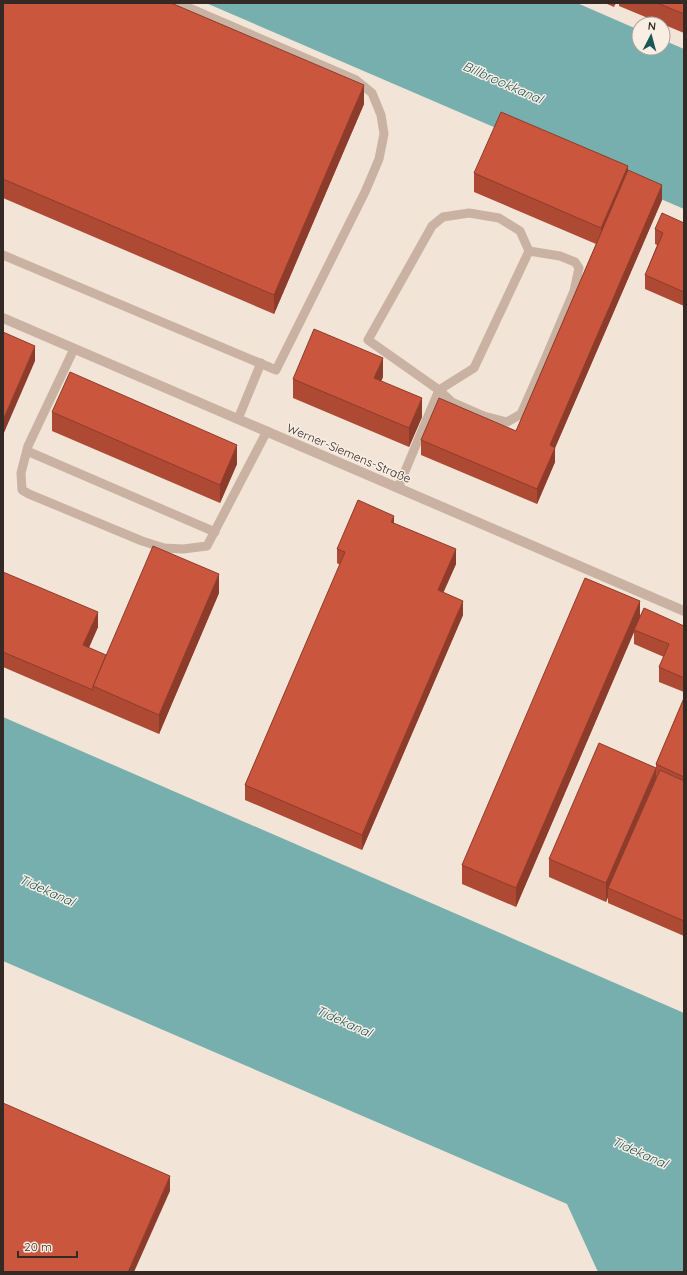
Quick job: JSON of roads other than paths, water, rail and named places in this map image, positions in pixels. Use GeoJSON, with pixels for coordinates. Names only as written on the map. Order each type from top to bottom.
{"type":"FeatureCollection","features":[{"type":"Feature","properties":{"kind":"street","name":"Werner-Siemens-Straße"},"geometry":{"type":"LineString","coordinates":[[3,318],[684,611]]}},
{"type":"Feature","properties":{"kind":"lane"},"geometry":{"type":"LineString","coordinates":[[3,255],[276,370],[366,192],[379,159],[384,134],[381,115],[372,93],[356,80],[178,3]]}},
{"type":"Feature","properties":{"kind":"lane"},"geometry":{"type":"LineString","coordinates":[[398,488],[439,390],[474,368],[529,251],[520,231],[499,218],[469,214],[444,217],[432,226],[368,340],[439,390],[452,402],[484,416],[507,422],[521,414],[574,291],[579,268],[575,262],[560,256],[529,251]]}},
{"type":"Feature","properties":{"kind":"lane"},"geometry":{"type":"LineString","coordinates":[[74,349],[27,451],[21,473],[22,490],[29,494],[142,541],[164,548],[183,549],[207,546],[267,431]]}},
{"type":"Feature","properties":{"kind":"lane"},"geometry":{"type":"LineString","coordinates":[[238,419],[261,363]]}},
{"type":"Feature","properties":{"kind":"lane"},"geometry":{"type":"LineString","coordinates":[[27,451],[215,532]]}},
{"type":"Feature","properties":{"kind":"water","name":"Billbrookkanal"},"geometry":{"type":"Polygon","coordinates":[[[206,3],[577,3],[631,27],[631,56],[671,56],[671,43],[684,49],[684,209],[206,3]]]}},
{"type":"Feature","properties":{"kind":"water","name":"Tidekanal"},"geometry":{"type":"Polygon","coordinates":[[[3,717],[684,1013],[684,1272],[598,1272],[567,1204],[3,961],[3,717]]]}}]}
